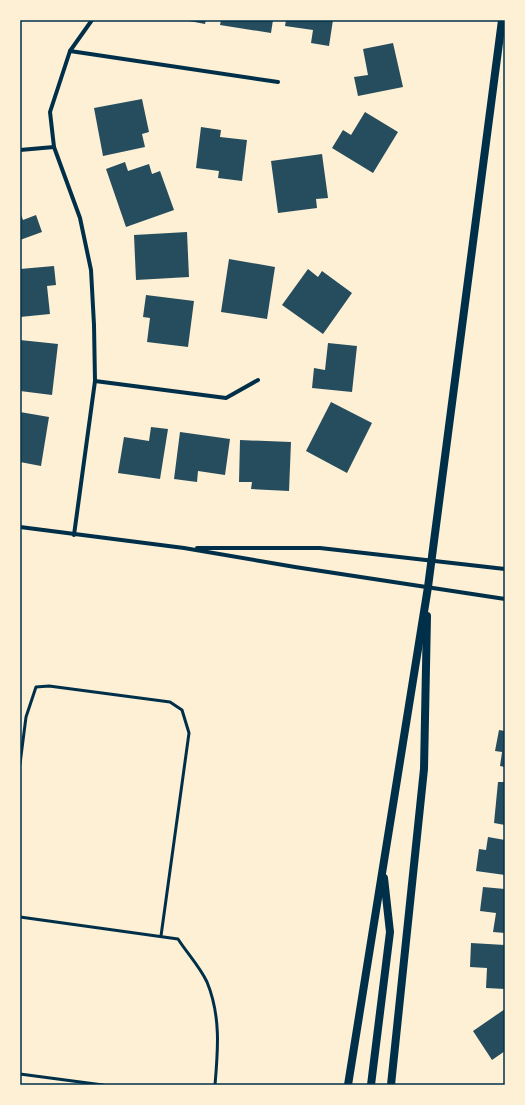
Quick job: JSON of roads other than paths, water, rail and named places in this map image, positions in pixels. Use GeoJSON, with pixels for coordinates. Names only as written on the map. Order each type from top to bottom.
{"type":"FeatureCollection","features":[{"type":"Feature","properties":{"kind":"main road"},"geometry":{"type":"LineString","coordinates":[[348,1085],[428,588],[502,20]]}},
{"type":"Feature","properties":{"kind":"main road"},"geometry":{"type":"LineString","coordinates":[[391,1085],[424,769],[428,588]]}},
{"type":"Feature","properties":{"kind":"main road"},"geometry":{"type":"LineString","coordinates":[[371,1085],[390,932],[382,867]]}},
{"type":"Feature","properties":{"kind":"street"},"geometry":{"type":"LineString","coordinates":[[74,534],[95,381],[91,270],[80,218],[54,147],[50,112],[70,51],[92,20]]}},
{"type":"Feature","properties":{"kind":"street"},"geometry":{"type":"LineString","coordinates":[[70,51],[278,82]]}},
{"type":"Feature","properties":{"kind":"street"},"geometry":{"type":"LineString","coordinates":[[20,150],[54,147]]}},
{"type":"Feature","properties":{"kind":"street"},"geometry":{"type":"LineString","coordinates":[[95,381],[226,398],[258,380]]}},
{"type":"Feature","properties":{"kind":"street"},"geometry":{"type":"LineString","coordinates":[[20,527],[184,548],[428,588],[505,599]]}},
{"type":"Feature","properties":{"kind":"street"},"geometry":{"type":"LineString","coordinates":[[184,548],[320,548],[431,559],[505,569]]}},
{"type":"Feature","properties":{"kind":"lane"},"geometry":{"type":"LineString","coordinates":[[20,764],[26,717],[36,687],[49,686],[170,702],[182,710],[189,733],[161,936]]}},
{"type":"Feature","properties":{"kind":"lane"},"geometry":{"type":"LineString","coordinates":[[20,917],[178,939],[206,981],[216,1010],[218,1046],[215,1085]]}},
{"type":"Feature","properties":{"kind":"lane"},"geometry":{"type":"LineString","coordinates":[[20,1074],[103,1085]]}}]}
